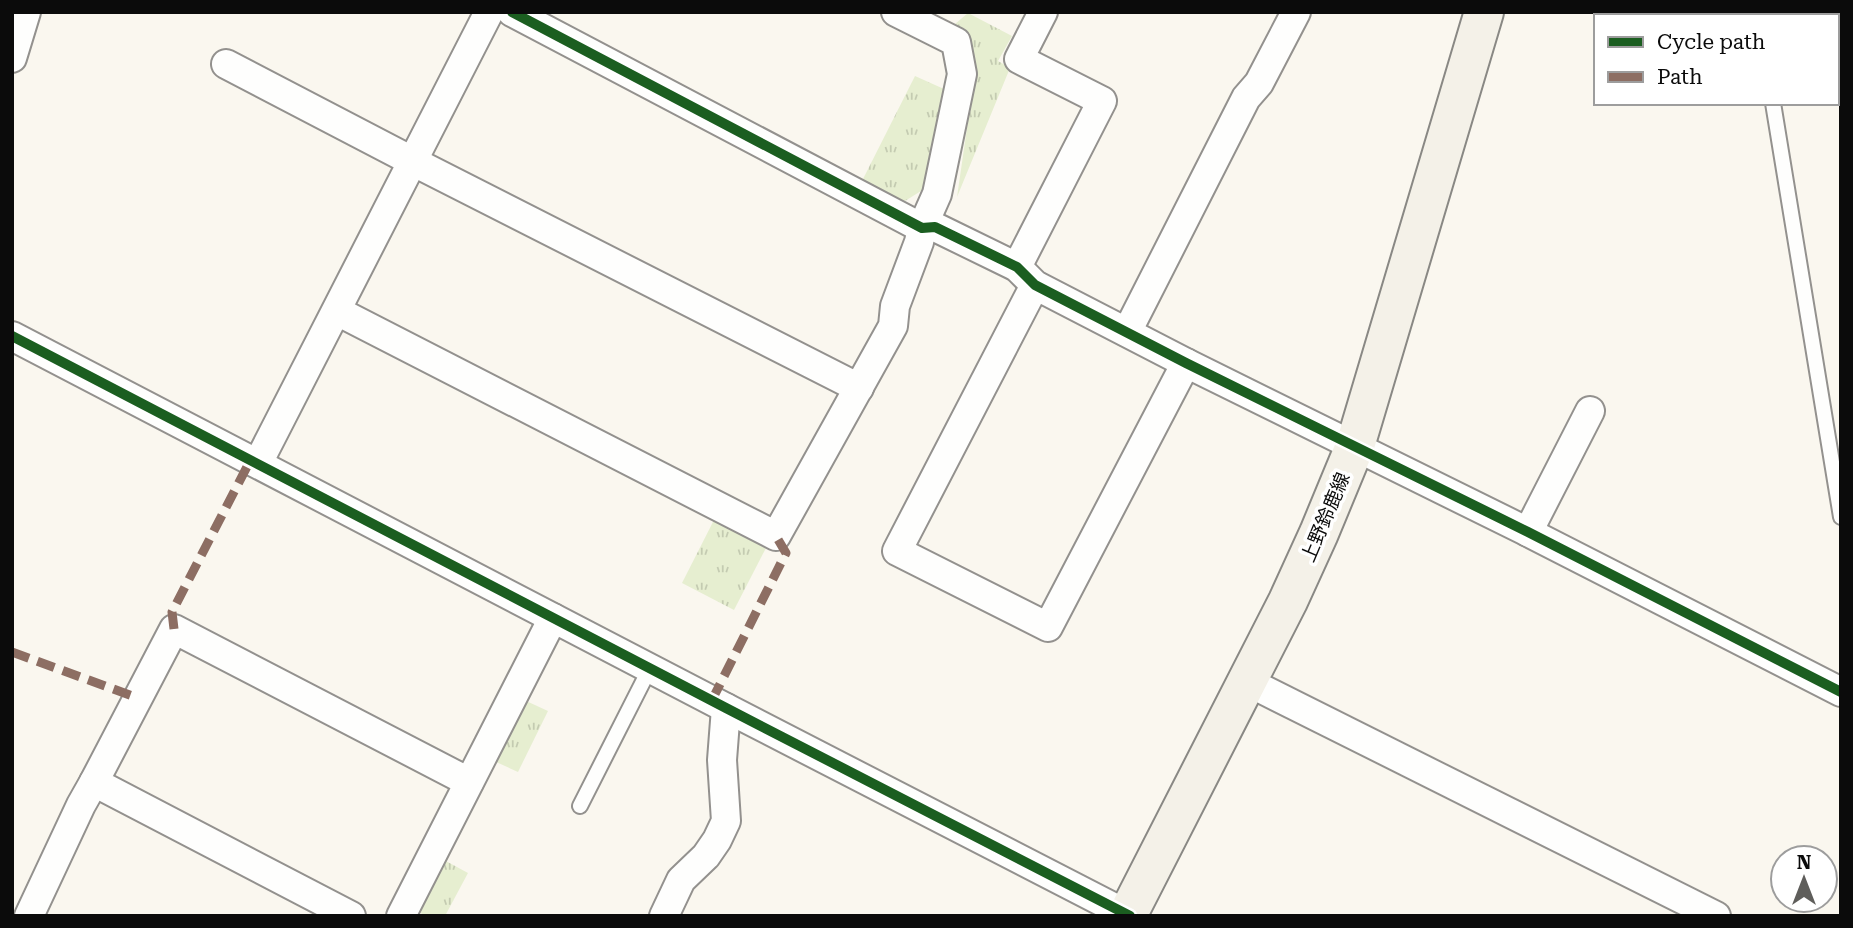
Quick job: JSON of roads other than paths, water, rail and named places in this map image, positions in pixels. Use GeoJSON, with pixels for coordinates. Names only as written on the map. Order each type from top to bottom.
{"type":"FeatureCollection","features":[{"type":"Feature","properties":{"kind":"main road","name":"上野鈴鹿線"},"geometry":{"type":"LineString","coordinates":[[1128,915],[1288,601],[1354,446],[1484,12]]}},
{"type":"Feature","properties":{"kind":"street"},"geometry":{"type":"LineString","coordinates":[[12,58],[26,12]]}},
{"type":"Feature","properties":{"kind":"street"},"geometry":{"type":"LineString","coordinates":[[258,463],[489,12]]}},
{"type":"Feature","properties":{"kind":"street"},"geometry":{"type":"LineString","coordinates":[[512,12],[922,228],[935,227],[1186,363],[1528,532],[1841,692]]}},
{"type":"Feature","properties":{"kind":"street"},"geometry":{"type":"LineString","coordinates":[[337,311],[776,536],[893,326],[895,306],[922,228],[937,194],[962,74],[956,42],[897,12]]}},
{"type":"Feature","properties":{"kind":"street"},"geometry":{"type":"LineString","coordinates":[[1042,12],[1019,59],[1102,101],[1026,276],[897,551],[1048,627],[1186,363]]}},
{"type":"Feature","properties":{"kind":"street"},"geometry":{"type":"LineString","coordinates":[[1127,332],[1246,97],[1259,83],[1296,12]]}},
{"type":"Feature","properties":{"kind":"street"},"geometry":{"type":"LineString","coordinates":[[226,64],[859,388]]}},
{"type":"Feature","properties":{"kind":"street"},"geometry":{"type":"LineString","coordinates":[[12,335],[1128,915]]}},
{"type":"Feature","properties":{"kind":"street"},"geometry":{"type":"LineString","coordinates":[[1528,532],[1590,411]]}},
{"type":"Feature","properties":{"kind":"street"},"geometry":{"type":"LineString","coordinates":[[401,916],[553,618]]}},
{"type":"Feature","properties":{"kind":"street"},"geometry":{"type":"LineString","coordinates":[[29,916],[81,805],[174,629],[469,782]]}},
{"type":"Feature","properties":{"kind":"street"},"geometry":{"type":"LineString","coordinates":[[1248,682],[1716,916]]}},
{"type":"Feature","properties":{"kind":"street"},"geometry":{"type":"LineString","coordinates":[[664,916],[681,880],[706,856],[726,821],[722,760],[726,708]]}},
{"type":"Feature","properties":{"kind":"street"},"geometry":{"type":"LineString","coordinates":[[94,782],[351,916]]}},
{"type":"Feature","properties":{"kind":"lane"},"geometry":{"type":"LineString","coordinates":[[1773,105],[1841,517]]}},
{"type":"Feature","properties":{"kind":"lane"},"geometry":{"type":"LineString","coordinates":[[580,806],[650,668]]}}]}
